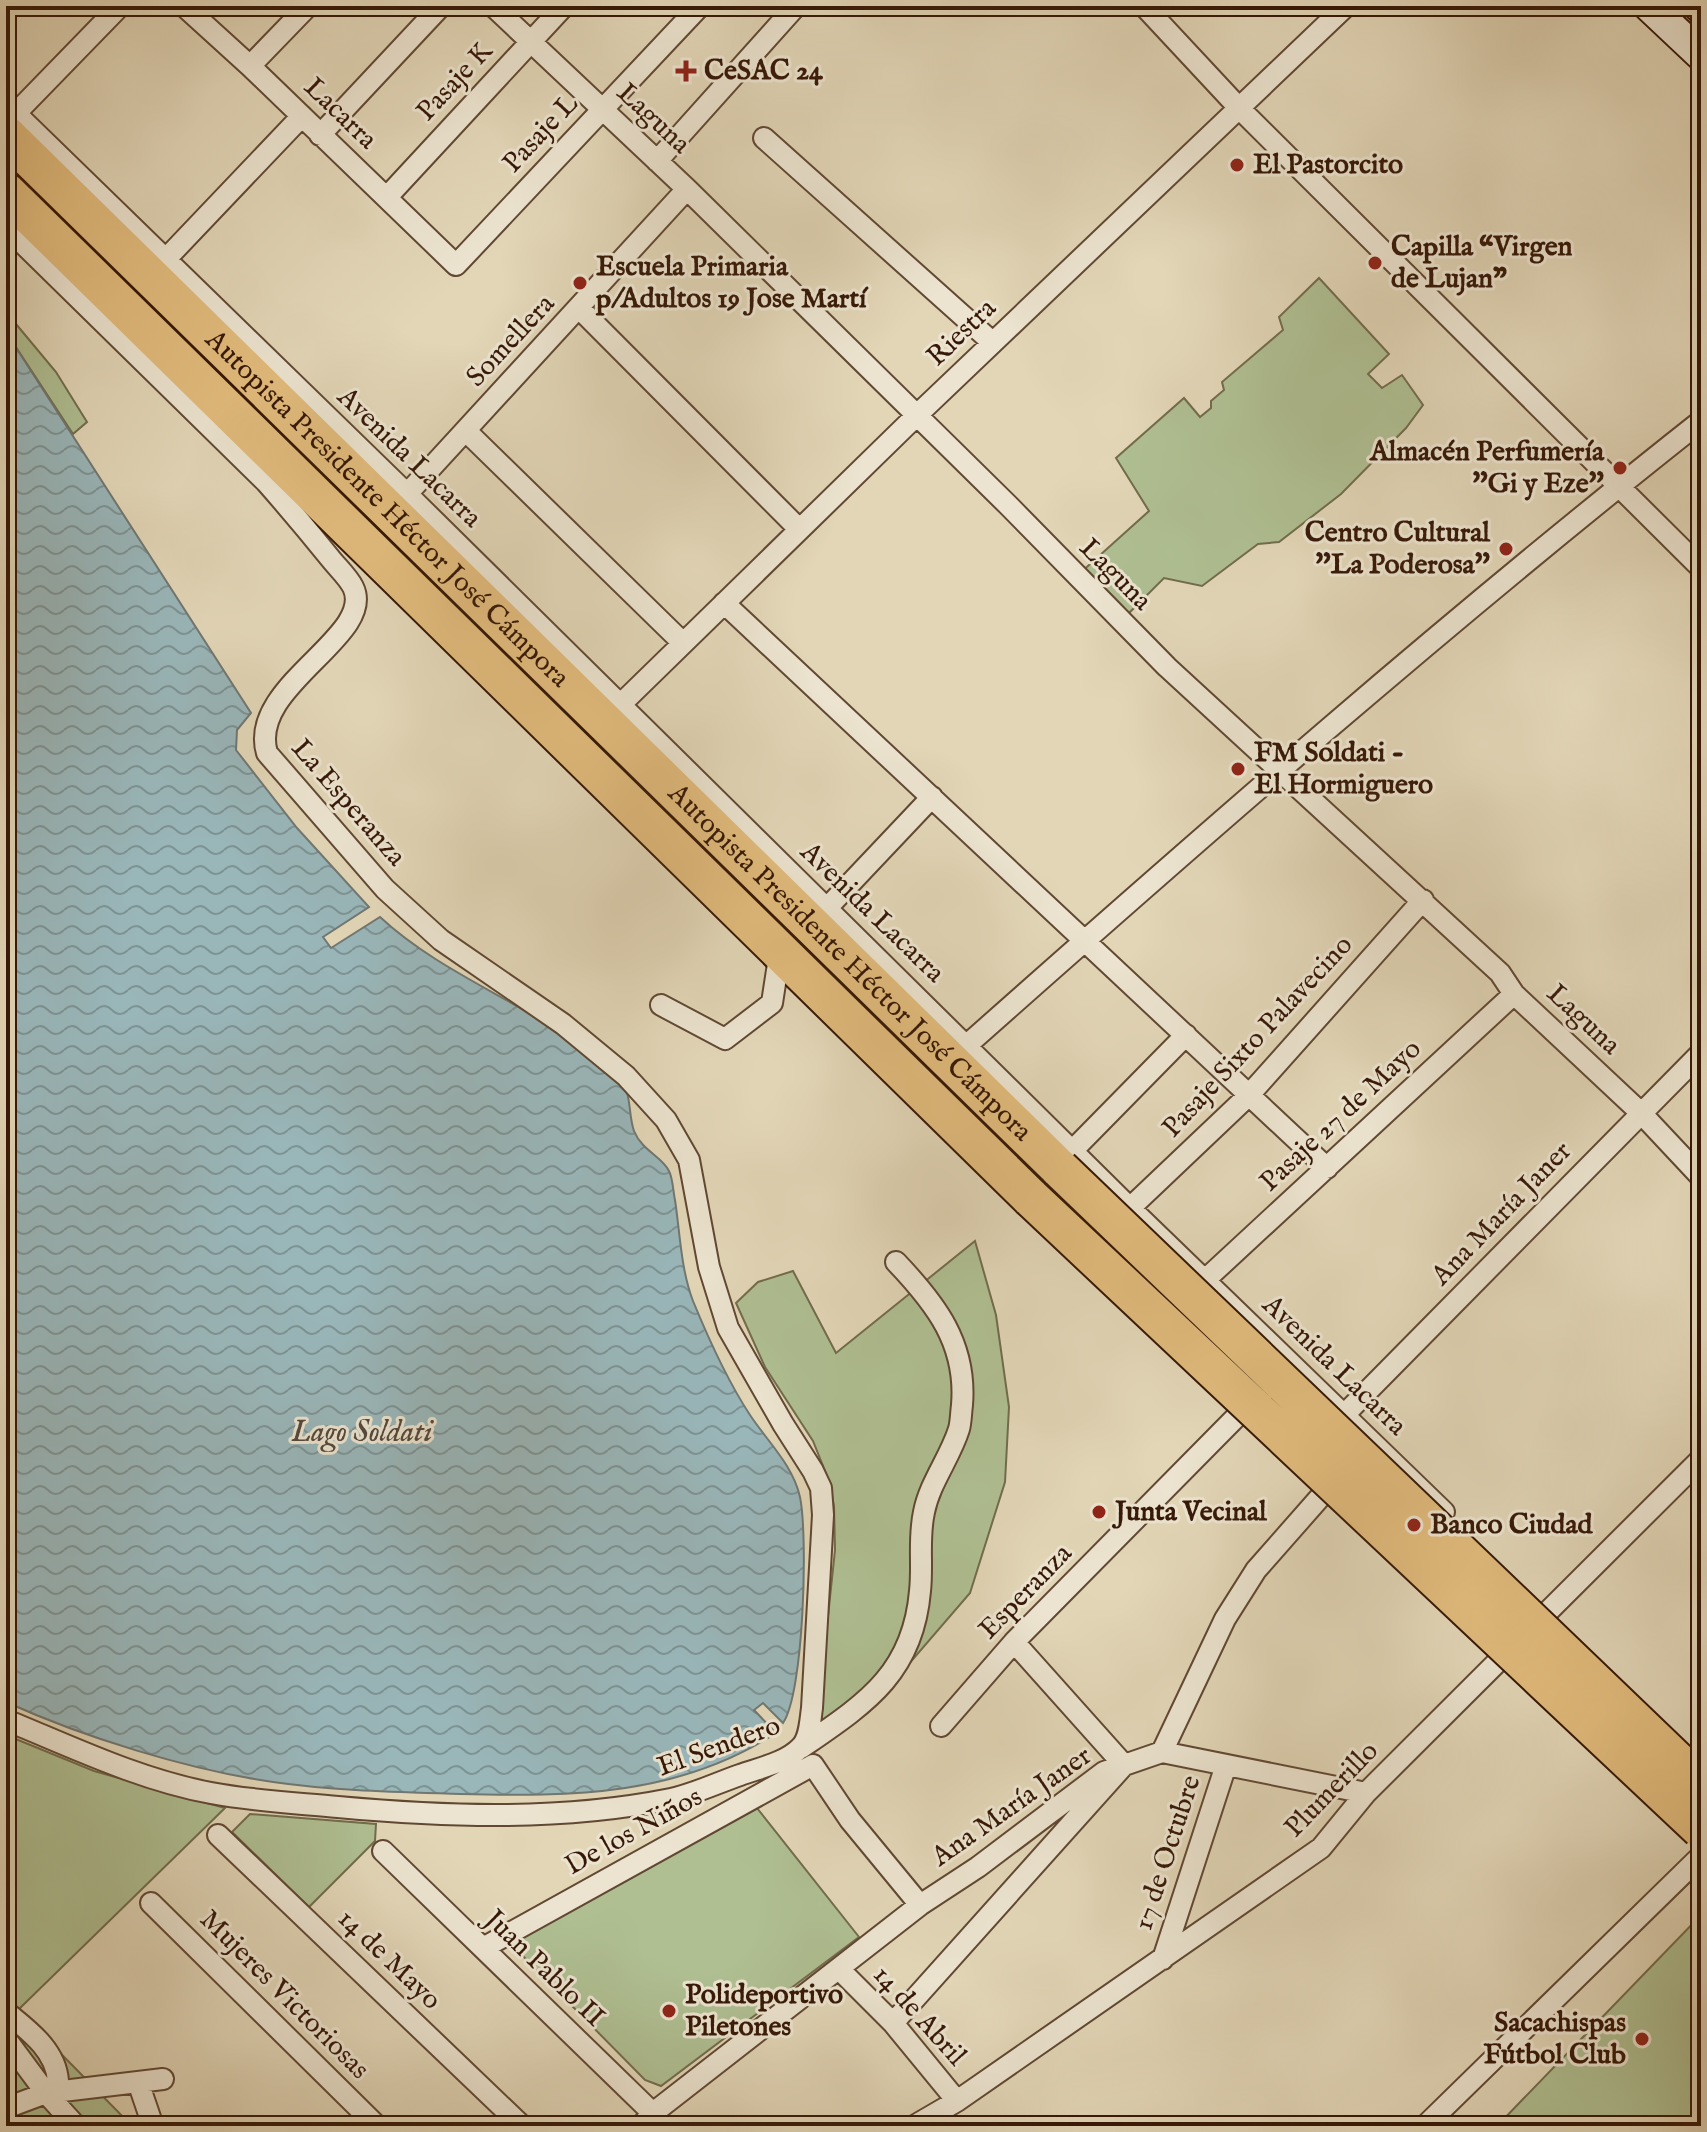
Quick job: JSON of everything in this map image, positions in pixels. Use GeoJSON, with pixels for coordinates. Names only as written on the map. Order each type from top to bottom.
{"type":"FeatureCollection","features":[{"type":"Feature","properties":{"kind":"highway","name":"Autopista Presidente Héctor José Cámpora"},"geometry":{"type":"LineString","coordinates":[[9,117],[1701,1784]]}},
{"type":"Feature","properties":{"kind":"highway","name":"Autopista Presidente Héctor José Cámpora"},"geometry":{"type":"LineString","coordinates":[[6,192],[1031,1198],[1701,1829]]}},
{"type":"Feature","properties":{"kind":"main road"},"geometry":{"type":"LineString","coordinates":[[1649,6],[1701,55]]}},
{"type":"Feature","properties":{"kind":"street"},"geometry":{"type":"LineString","coordinates":[[9,117],[120,6]]}},
{"type":"Feature","properties":{"kind":"street","name":"Lacarra"},"geometry":{"type":"LineString","coordinates":[[184,6],[456,265]]}},
{"type":"Feature","properties":{"kind":"street"},"geometry":{"type":"LineString","coordinates":[[250,66],[308,6]]}},
{"type":"Feature","properties":{"kind":"street"},"geometry":{"type":"LineString","coordinates":[[320,135],[441,6]]}},
{"type":"Feature","properties":{"kind":"street","name":"Laguna"},"geometry":{"type":"LineString","coordinates":[[493,6],[687,189],[1167,667],[1500,973],[1514,994],[1641,1113],[1701,1177]]}},
{"type":"Feature","properties":{"kind":"street","name":"Pasaje K"},"geometry":{"type":"LineString","coordinates":[[387,197],[564,6]]}},
{"type":"Feature","properties":{"kind":"street","name":"Pasaje L"},"geometry":{"type":"LineString","coordinates":[[456,265],[700,6]]}},
{"type":"Feature","properties":{"kind":"street"},"geometry":{"type":"LineString","coordinates":[[657,161],[796,6]]}},
{"type":"Feature","properties":{"kind":"street"},"geometry":{"type":"LineString","coordinates":[[1144,6],[1240,109],[1701,568]]}},
{"type":"Feature","properties":{"kind":"street","name":"Riestra"},"geometry":{"type":"LineString","coordinates":[[620,705],[992,342],[1346,6]]}},
{"type":"Feature","properties":{"kind":"street"},"geometry":{"type":"LineString","coordinates":[[165,260],[302,116]]}},
{"type":"Feature","properties":{"kind":"street","name":"Avenida Lacarra"},"geometry":{"type":"LineString","coordinates":[[9,117],[165,260],[407,494],[967,1045],[1066,1159],[1130,1208],[1701,1758]]}},
{"type":"Feature","properties":{"kind":"street"},"geometry":{"type":"LineString","coordinates":[[764,138],[992,342]]}},
{"type":"Feature","properties":{"kind":"street","name":"Somellera"},"geometry":{"type":"LineString","coordinates":[[407,494],[687,189]]}},
{"type":"Feature","properties":{"kind":"street","name":"La Esperanza"},"geometry":{"type":"LineString","coordinates":[[6,227],[266,482],[354,588],[356,605],[349,623],[287,688],[268,721],[264,741],[267,753],[385,889],[441,940],[563,1024],[626,1076],[666,1120]]}},
{"type":"Feature","properties":{"kind":"street"},"geometry":{"type":"LineString","coordinates":[[579,308],[799,529]]}},
{"type":"Feature","properties":{"kind":"street"},"geometry":{"type":"LineString","coordinates":[[967,1045],[1281,769],[1701,421]]}},
{"type":"Feature","properties":{"kind":"street"},"geometry":{"type":"LineString","coordinates":[[466,431],[683,643]]}},
{"type":"Feature","properties":{"kind":"street"},"geometry":{"type":"LineString","coordinates":[[724,603],[1327,1168]]}},
{"type":"Feature","properties":{"kind":"street"},"geometry":{"type":"LineString","coordinates":[[827,908],[932,797]]}},
{"type":"Feature","properties":{"kind":"street","name":"Pasaje Sixto Palavecino"},"geometry":{"type":"LineString","coordinates":[[1130,1208],[1249,1095],[1423,900]]}},
{"type":"Feature","properties":{"kind":"street"},"geometry":{"type":"LineString","coordinates":[[661,1005],[725,1039],[772,1003],[780,951]]}},
{"type":"Feature","properties":{"kind":"street","name":"Pasaje 27 de Mayo"},"geometry":{"type":"LineString","coordinates":[[1205,1280],[1514,994]]}},
{"type":"Feature","properties":{"kind":"street"},"geometry":{"type":"LineString","coordinates":[[1066,1159],[1186,1035]]}},
{"type":"Feature","properties":{"kind":"street","name":"Ana María Janer"},"geometry":{"type":"LineString","coordinates":[[1344,1415],[1701,1053]]}},
{"type":"Feature","properties":{"kind":"street","name":"El Sendero"},"geometry":{"type":"LineString","coordinates":[[6,1720],[101,1759],[209,1793],[428,1814],[504,1815],[581,1811],[673,1798],[777,1762],[807,1756],[822,1552],[821,1488],[728,1328],[709,1267],[689,1160],[666,1120]]}},
{"type":"Feature","properties":{"kind":"street"},"geometry":{"type":"LineString","coordinates":[[896,1262],[924,1294],[954,1338],[964,1382],[959,1428],[932,1485],[920,1527],[920,1594],[916,1619],[902,1658],[869,1698],[807,1756],[850,1820],[920,1905]]}},
{"type":"Feature","properties":{"kind":"street","name":"Esperanza"},"geometry":{"type":"LineString","coordinates":[[941,1726],[1014,1642],[1288,1362]]}},
{"type":"Feature","properties":{"kind":"street"},"geometry":{"type":"LineString","coordinates":[[1366,1793],[1162,1752],[1225,1619],[1256,1570],[1370,1439]]}},
{"type":"Feature","properties":{"kind":"street","name":"Plumerillo"},"geometry":{"type":"LineString","coordinates":[[914,2126],[957,2101],[1321,1848],[1366,1793],[1701,1459]]}},
{"type":"Feature","properties":{"kind":"street"},"geometry":{"type":"LineString","coordinates":[[893,2023],[1124,1765],[1014,1642]]}},
{"type":"Feature","properties":{"kind":"street","name":"Ana María Janer"},"geometry":{"type":"LineString","coordinates":[[653,2122],[920,1905],[978,1867],[1104,1772],[1162,1752]]}},
{"type":"Feature","properties":{"kind":"street","name":"De los Niños"},"geometry":{"type":"LineString","coordinates":[[483,1948],[807,1756]]}},
{"type":"Feature","properties":{"kind":"street","name":"17 de Octubre"},"geometry":{"type":"LineString","coordinates":[[1163,1959],[1226,1765]]}},
{"type":"Feature","properties":{"kind":"street","name":"14 de Mayo"},"geometry":{"type":"LineString","coordinates":[[218,1835],[522,2126]]}},
{"type":"Feature","properties":{"kind":"street","name":"Juan Pablo II"},"geometry":{"type":"LineString","coordinates":[[383,1851],[653,2122]]}},
{"type":"Feature","properties":{"kind":"street"},"geometry":{"type":"LineString","coordinates":[[1425,2126],[1701,1856]]}},
{"type":"Feature","properties":{"kind":"street","name":"Mujeres Victoriosas"},"geometry":{"type":"LineString","coordinates":[[151,1903],[377,2126]]}},
{"type":"Feature","properties":{"kind":"street","name":"14 de Abril"},"geometry":{"type":"LineString","coordinates":[[839,1969],[893,2023],[957,2101]]}},
{"type":"Feature","properties":{"kind":"street"},"geometry":{"type":"LineString","coordinates":[[6,2012],[28,2030],[52,2057],[58,2081],[46,2093]]}},
{"type":"Feature","properties":{"kind":"street"},"geometry":{"type":"LineString","coordinates":[[6,2039],[46,2093],[76,2126]]}},
{"type":"Feature","properties":{"kind":"street"},"geometry":{"type":"LineString","coordinates":[[6,2108],[46,2093],[163,2079]]}},
{"type":"Feature","properties":{"kind":"street"},"geometry":{"type":"LineString","coordinates":[[138,2082],[153,2126]]}},
{"type":"Feature","properties":{"kind":"green space"},"geometry":{"type":"Polygon","coordinates":[[[1319,278],[1389,354],[1368,374],[1382,388],[1402,375],[1423,405],[1406,428],[1341,494],[1279,542],[1258,544],[1202,586],[1164,578],[1125,617],[1079,574],[1149,511],[1116,458],[1184,398],[1200,417],[1211,408],[1211,401],[1224,390],[1222,382],[1283,330],[1279,317],[1319,278]]]}},
{"type":"Feature","properties":{"kind":"green space"},"geometry":{"type":"Polygon","coordinates":[[[6,312],[56,372],[87,422],[73,434],[6,332],[6,312]]]}},
{"type":"Feature","properties":{"kind":"green space"},"geometry":{"type":"Polygon","coordinates":[[[975,1241],[996,1315],[1009,1407],[1005,1482],[970,1593],[883,1694],[816,1730],[835,1550],[834,1506],[829,1481],[813,1441],[765,1367],[736,1303],[758,1282],[793,1271],[836,1353],[975,1241]]]}},
{"type":"Feature","properties":{"kind":"green space"},"geometry":{"type":"Polygon","coordinates":[[[6,1735],[94,1771],[225,1808],[18,2010],[132,2126],[6,2126],[6,1735]]]}},
{"type":"Feature","properties":{"kind":"green space","name":"Polideportivo Piletones"},"geometry":{"type":"Polygon","coordinates":[[[757,1808],[859,1937],[661,2086],[645,2080],[510,1943],[757,1808]]]}},
{"type":"Feature","properties":{"kind":"green space"},"geometry":{"type":"Polygon","coordinates":[[[250,1814],[376,1824],[375,1841],[309,1907],[232,1832],[250,1814]]]}},
{"type":"Feature","properties":{"kind":"green space","name":"Sacachispas Fútbol Club"},"geometry":{"type":"Polygon","coordinates":[[[1701,1915],[1701,2126],[1497,2126],[1701,1915]]]}},
{"type":"Feature","properties":{"kind":"water","name":"Lago Soldati"},"geometry":{"type":"Polygon","coordinates":[[[6,332],[251,713],[237,730],[236,750],[297,828],[369,907],[323,937],[331,948],[380,917],[438,960],[563,1034],[624,1085],[634,1131],[669,1171],[683,1264],[693,1301],[734,1388],[792,1474],[800,1497],[804,1577],[800,1648],[790,1706],[783,1723],[763,1703],[754,1710],[776,1733],[739,1754],[663,1781],[584,1793],[502,1795],[343,1789],[241,1777],[172,1761],[102,1740],[6,1702],[6,332]]]}},
{"type":"Feature","properties":{"kind":"tram line"},"geometry":{"type":"LineString","coordinates":[[1676,6],[1701,30]]}},
{"type":"Feature","properties":{"kind":"place","name":"CeSAC 24"},"geometry":{"type":"Point","coordinates":[686,71]}},
{"type":"Feature","properties":{"kind":"place","name":"El Pastorcito"},"geometry":{"type":"Point","coordinates":[1237,165]}},
{"type":"Feature","properties":{"kind":"place","name":"Capilla “Virgen de Lujan”"},"geometry":{"type":"Point","coordinates":[1375,263]}},
{"type":"Feature","properties":{"kind":"place","name":"Escuela Primaria p/Adultos 19 Jose Martí"},"geometry":{"type":"Point","coordinates":[580,283]}},
{"type":"Feature","properties":{"kind":"place","name":"Almacén Perfumería ''Gi y Eze''"},"geometry":{"type":"Point","coordinates":[1620,468]}},
{"type":"Feature","properties":{"kind":"place","name":"Centro Cultural ''La Poderosa''"},"geometry":{"type":"Point","coordinates":[1506,549]}},
{"type":"Feature","properties":{"kind":"place","name":"FM Soldati - El Hormiguero"},"geometry":{"type":"Point","coordinates":[1238,769]}},
{"type":"Feature","properties":{"kind":"place","name":"Junta Vecinal"},"geometry":{"type":"Point","coordinates":[1099,1512]}},
{"type":"Feature","properties":{"kind":"place","name":"Banco Ciudad"},"geometry":{"type":"Point","coordinates":[1414,1525]}},
{"type":"Feature","properties":{"kind":"place","name":"Polideportivo Piletones"},"geometry":{"type":"Point","coordinates":[669,2011]}},
{"type":"Feature","properties":{"kind":"place","name":"Sacachispas Fútbol Club"},"geometry":{"type":"Point","coordinates":[1642,2039]}}]}
